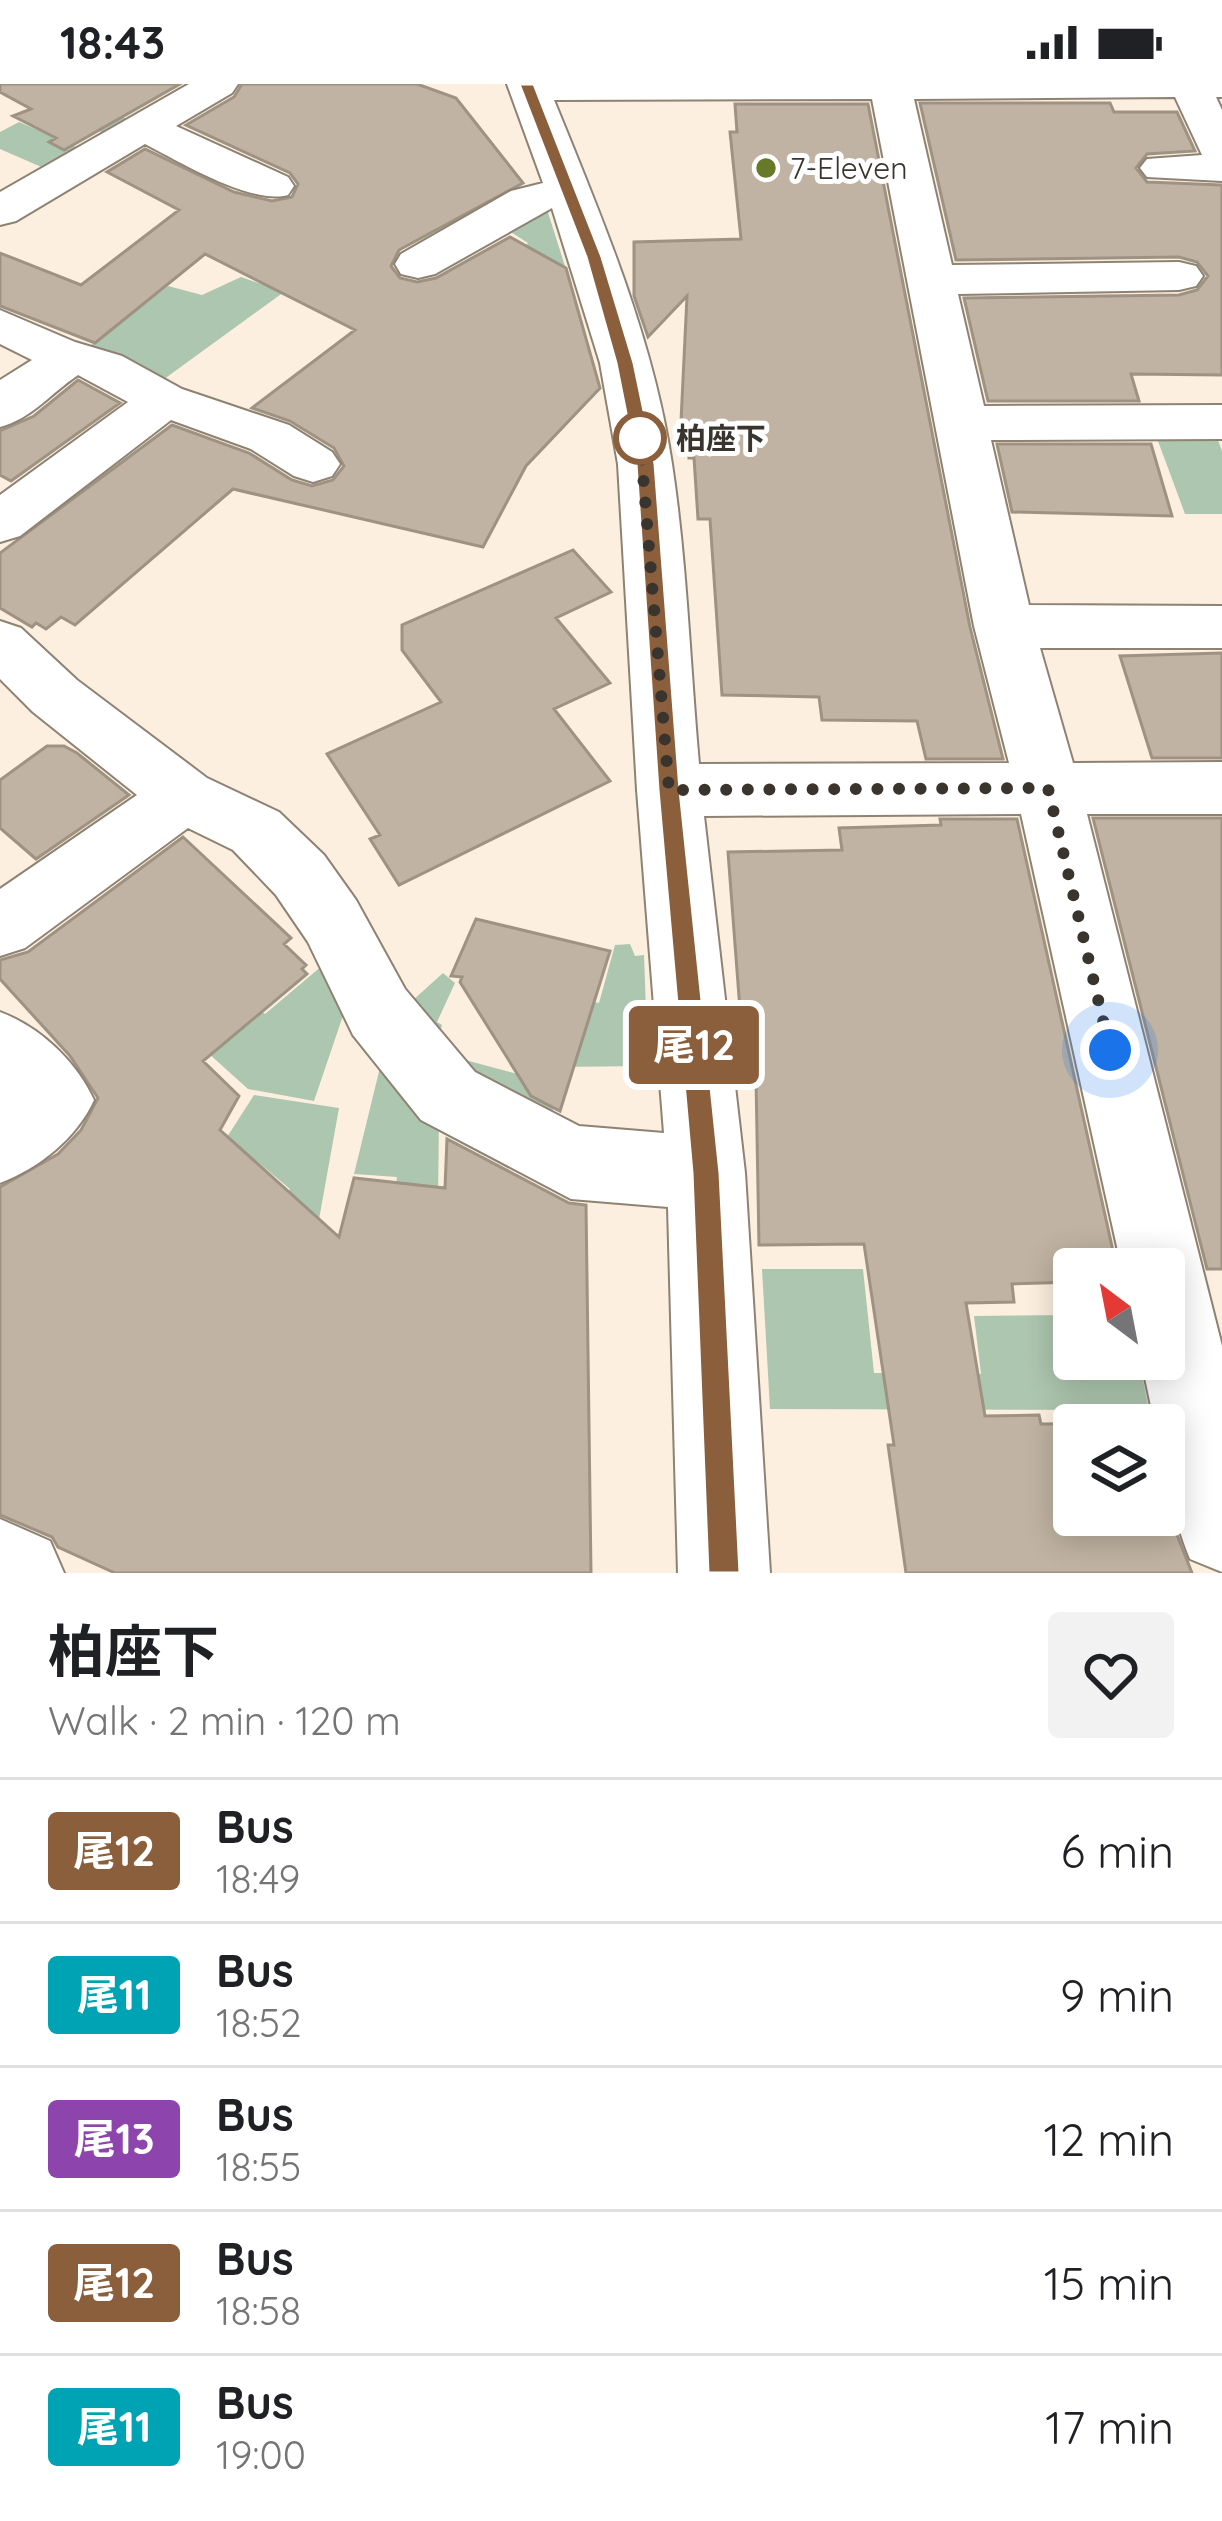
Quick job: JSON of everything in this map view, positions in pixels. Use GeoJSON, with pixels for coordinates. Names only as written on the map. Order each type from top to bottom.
{"type":"FeatureCollection","features":[{"type":"Feature","properties":{"kind":"street"},"geometry":{"type":"LineString","coordinates":[[0,211],[218,84]]}},
{"type":"Feature","properties":{"kind":"street"},"geometry":{"type":"LineString","coordinates":[[890,84],[1004,626],[1048,788],[1157,1248]]}},
{"type":"Feature","properties":{"kind":"street"},"geometry":{"type":"LineString","coordinates":[[1189,85],[1222,152]]}},
{"type":"Feature","properties":{"kind":"street"},"geometry":{"type":"LineString","coordinates":[[724,1573],[706,1173],[669,790],[645,464],[625,363],[594,257],[527,86],[1222,85]]}},
{"type":"Feature","properties":{"kind":"street"},"geometry":{"type":"LineString","coordinates":[[143,126],[228,170],[237,169],[272,186]]}},
{"type":"Feature","properties":{"kind":"street"},"geometry":{"type":"LineString","coordinates":[[1162,168],[1222,168]]}},
{"type":"Feature","properties":{"kind":"street"},"geometry":{"type":"LineString","coordinates":[[418,264],[526,200],[568,191]]}},
{"type":"Feature","properties":{"kind":"street"},"geometry":{"type":"LineString","coordinates":[[931,280],[1179,276]]}},
{"type":"Feature","properties":{"kind":"street"},"geometry":{"type":"LineString","coordinates":[[0,325],[104,367],[164,400],[270,437],[313,464]]}},
{"type":"Feature","properties":{"kind":"street"},"geometry":{"type":"LineString","coordinates":[[0,412],[14,403],[8,399],[70,357]]}},
{"type":"Feature","properties":{"kind":"street"},"geometry":{"type":"LineString","coordinates":[[0,523],[164,400]]}},
{"type":"Feature","properties":{"kind":"street"},"geometry":{"type":"LineString","coordinates":[[963,423],[1222,422]]}},
{"type":"Feature","properties":{"kind":"street"},"geometry":{"type":"LineString","coordinates":[[1004,626],[1222,627]]}},
{"type":"Feature","properties":{"kind":"street"},"geometry":{"type":"LineString","coordinates":[[0,643],[55,696],[184,796],[256,831],[300,875],[332,921],[379,1012],[448,1096],[571,1162],[706,1173]]}},
{"type":"Feature","properties":{"kind":"street"},"geometry":{"type":"LineString","coordinates":[[669,790],[1222,788]]}},
{"type":"Feature","properties":{"kind":"street"},"geometry":{"type":"LineString","coordinates":[[0,927],[184,796]]}},
{"type":"Feature","properties":{"kind":"street"},"geometry":{"type":"LineString","coordinates":[[0,1045],[56,1100],[0,1147]]}},
{"type":"Feature","properties":{"kind":"street"},"geometry":{"type":"LineString","coordinates":[[1185,1340],[1210,1417],[1222,1527]]}},
{"type":"Feature","properties":{"kind":"street"},"geometry":{"type":"LineString","coordinates":[[0,1564],[18,1573]]}},
{"type":"Feature","properties":{"kind":"green space"},"geometry":{"type":"Polygon","coordinates":[[[105,108],[133,122],[108,135],[81,123],[56,138],[90,153],[55,173],[0,149],[0,132],[19,122],[47,134],[105,108]]]}},
{"type":"Feature","properties":{"kind":"green space"},"geometry":{"type":"Polygon","coordinates":[[[545,203],[570,282],[525,247],[528,243],[500,225],[545,203]]]}},
{"type":"Feature","properties":{"kind":"green space"},"geometry":{"type":"Polygon","coordinates":[[[241,277],[284,292],[160,382],[82,352],[168,286],[202,295],[241,277]]]}},
{"type":"Feature","properties":{"kind":"green space"},"geometry":{"type":"Polygon","coordinates":[[[1218,440],[1222,514],[1185,514],[1158,441],[1218,440]]]}},
{"type":"Feature","properties":{"kind":"green space"},"geometry":{"type":"Polygon","coordinates":[[[630,944],[635,956],[644,955],[648,1066],[553,1067],[553,1130],[509,1108],[470,1080],[402,1010],[443,973],[455,983],[437,1022],[442,1025],[437,1043],[455,1051],[454,1057],[532,1078],[559,995],[599,1003],[615,945],[630,944]]]}},
{"type":"Feature","properties":{"kind":"green space"},"geometry":{"type":"Polygon","coordinates":[[[323,965],[349,998],[314,1101],[248,1089],[177,1025],[259,1009],[265,1014],[323,965]]]}},
{"type":"Feature","properties":{"kind":"green space"},"geometry":{"type":"Polygon","coordinates":[[[384,1051],[439,1114],[436,1389],[394,1199],[397,1177],[354,1174],[384,1051]]]}},
{"type":"Feature","properties":{"kind":"green space"},"geometry":{"type":"Polygon","coordinates":[[[254,1095],[339,1108],[318,1225],[287,1195],[290,1189],[247,1153],[172,1223],[254,1095]]]}},
{"type":"Feature","properties":{"kind":"green space"},"geometry":{"type":"Polygon","coordinates":[[[762,1269],[863,1269],[874,1373],[981,1374],[974,1316],[1053,1315],[1053,1380],[1143,1380],[1148,1404],[1053,1404],[1053,1410],[770,1409],[762,1269]]]}},
{"type":"Feature","properties":{"kind":"building"},"geometry":{"type":"Polygon","coordinates":[[[0,84],[180,84],[64,150],[49,142],[56,138],[13,116],[31,109],[0,92],[0,84]]]}},
{"type":"Feature","properties":{"kind":"building"},"geometry":{"type":"Polygon","coordinates":[[[242,84],[417,84],[456,98],[523,183],[399,250],[391,266],[400,278],[417,282],[436,278],[510,237],[566,268],[600,388],[526,466],[483,547],[233,489],[75,625],[61,617],[46,629],[36,623],[32,627],[0,608],[0,553],[172,425],[249,453],[292,480],[312,486],[333,480],[344,466],[334,448],[290,421],[252,408],[355,330],[205,254],[95,343],[0,306],[0,253],[81,285],[179,210],[107,172],[145,149],[234,192],[272,201],[292,197],[298,184],[290,173],[186,125],[234,97],[242,84]]]}},
{"type":"Feature","properties":{"kind":"building"},"geometry":{"type":"Polygon","coordinates":[[[920,103],[1110,103],[1114,112],[1177,112],[1195,151],[1147,154],[1136,168],[1147,182],[1222,185],[1222,375],[1131,374],[1139,401],[988,401],[964,298],[1179,295],[1197,290],[1208,276],[1197,262],[1179,257],[956,260],[920,103]]]}},
{"type":"Feature","properties":{"kind":"building"},"geometry":{"type":"Polygon","coordinates":[[[735,104],[868,104],[970,627],[1003,759],[926,759],[917,721],[822,720],[819,697],[722,695],[710,519],[698,519],[694,458],[689,458],[689,442],[680,442],[687,296],[648,337],[634,296],[634,242],[741,239],[730,132],[737,132],[735,104]]]}},
{"type":"Feature","properties":{"kind":"building"},"geometry":{"type":"Polygon","coordinates":[[[78,380],[120,403],[11,481],[0,475],[0,431],[34,416],[78,380]]]}},
{"type":"Feature","properties":{"kind":"building"},"geometry":{"type":"Polygon","coordinates":[[[997,444],[1151,444],[1172,516],[1012,512],[997,444]]]}},
{"type":"Feature","properties":{"kind":"building"},"geometry":{"type":"Polygon","coordinates":[[[573,550],[611,592],[556,618],[610,683],[554,709],[610,781],[399,885],[370,839],[380,835],[327,754],[441,702],[402,650],[402,625],[573,550]]]}},
{"type":"Feature","properties":{"kind":"building"},"geometry":{"type":"Polygon","coordinates":[[[1222,653],[1222,758],[1152,758],[1120,656],[1222,653]]]}},
{"type":"Feature","properties":{"kind":"building"},"geometry":{"type":"Polygon","coordinates":[[[47,746],[64,746],[77,753],[129,795],[36,859],[0,828],[0,780],[47,746]]]}},
{"type":"Feature","properties":{"kind":"building"},"geometry":{"type":"Polygon","coordinates":[[[1093,818],[1222,818],[1222,1269],[1207,1269],[1093,818]]]}},
{"type":"Feature","properties":{"kind":"building"},"geometry":{"type":"Polygon","coordinates":[[[940,819],[1017,819],[1112,1248],[1053,1248],[1053,1283],[1012,1284],[1014,1302],[966,1303],[985,1416],[1039,1415],[1041,1424],[1053,1424],[1053,1536],[1178,1536],[1192,1573],[906,1573],[888,1445],[894,1445],[864,1244],[759,1245],[755,1024],[741,1023],[728,852],[842,850],[839,828],[941,825],[940,819]]]}},
{"type":"Feature","properties":{"kind":"building"},"geometry":{"type":"Polygon","coordinates":[[[183,837],[291,938],[284,944],[306,965],[302,969],[307,974],[203,1061],[239,1096],[220,1130],[339,1237],[354,1178],[445,1188],[447,1139],[569,1203],[586,1205],[591,1573],[115,1573],[58,1547],[52,1537],[0,1515],[0,1187],[58,1154],[81,1130],[98,1098],[70,1056],[0,979],[0,960],[28,952],[183,837]]]}},
{"type":"Feature","properties":{"kind":"building"},"geometry":{"type":"Polygon","coordinates":[[[476,919],[610,951],[560,1111],[531,1096],[460,982],[462,977],[451,976],[476,919]]]}},
{"type":"Feature","properties":{"kind":"bus line","name":"尾12"},"geometry":{"type":"LineString","coordinates":[[526,84],[594,257],[625,363],[645,464],[669,790],[706,1173],[724,1573]]}},
{"type":"Feature","properties":{"kind":"place","name":"7-Eleven"},"geometry":{"type":"Point","coordinates":[766,168]}},
{"type":"Feature","properties":{"kind":"place","name":"柏座下"},"geometry":{"type":"Point","coordinates":[640,438]}},
{"type":"Feature","properties":{"kind":"route"},"geometry":{"type":"LineString","coordinates":[[640,438],[669,790],[1048,788],[1110,1050]]}}]}
